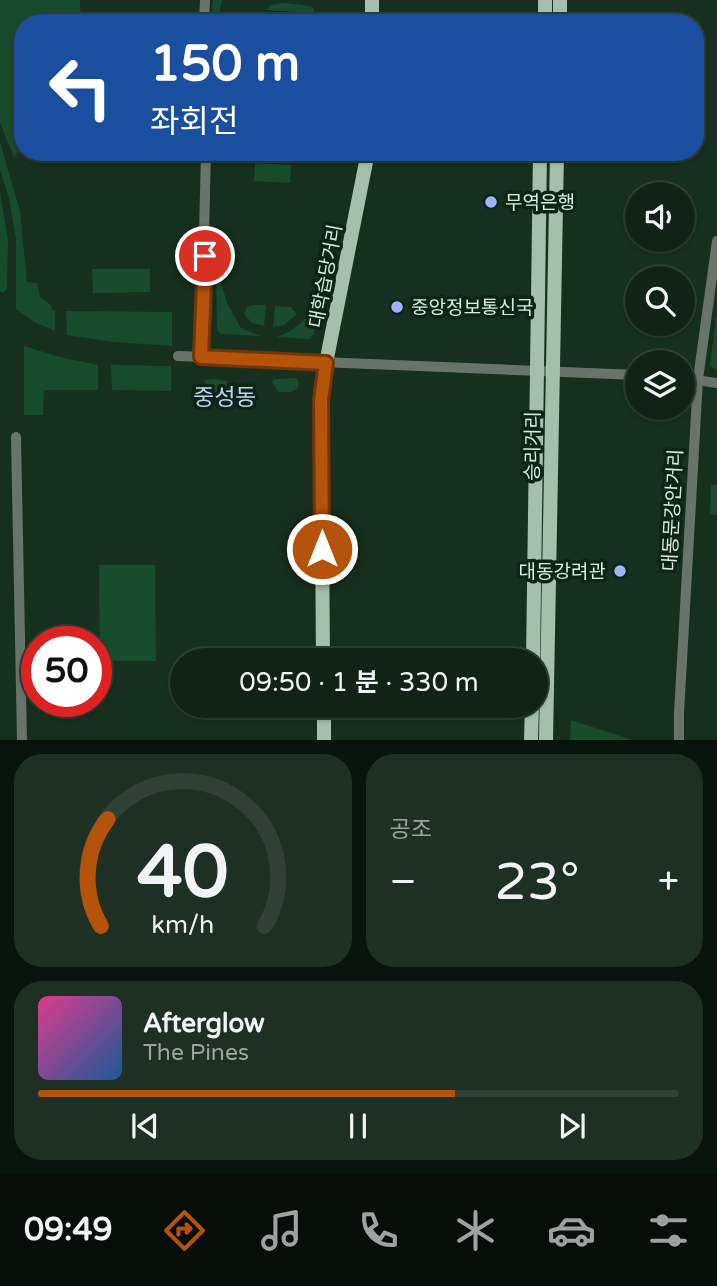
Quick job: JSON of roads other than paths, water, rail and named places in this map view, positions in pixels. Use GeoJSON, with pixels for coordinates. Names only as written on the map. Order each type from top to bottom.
{"type":"FeatureCollection","features":[{"type":"Feature","properties":{"kind":"main road","name":"대학습당거리"},"geometry":{"type":"LineString","coordinates":[[323,648],[321,400],[366,161]]}},
{"type":"Feature","properties":{"kind":"main road","name":"승리거리"},"geometry":{"type":"LineString","coordinates":[[533,648],[540,161]]}},
{"type":"Feature","properties":{"kind":"main road","name":"승리거리"},"geometry":{"type":"LineString","coordinates":[[546,740],[557,161]]}},
{"type":"Feature","properties":{"kind":"main road"},"geometry":{"type":"LineString","coordinates":[[324,718],[324,740]]}},
{"type":"Feature","properties":{"kind":"main road"},"geometry":{"type":"LineString","coordinates":[[531,740],[532,718]]}},
{"type":"Feature","properties":{"kind":"street"},"geometry":{"type":"LineString","coordinates":[[201,357],[205,161]]}},
{"type":"Feature","properties":{"kind":"street","name":"대동문강안거리"},"geometry":{"type":"LineString","coordinates":[[679,740],[698,379],[717,241]]}},
{"type":"Feature","properties":{"kind":"street"},"geometry":{"type":"LineString","coordinates":[[178,356],[625,374]]}},
{"type":"Feature","properties":{"kind":"street"},"geometry":{"type":"LineString","coordinates":[[695,379],[717,383]]}},
{"type":"Feature","properties":{"kind":"street"},"geometry":{"type":"LineString","coordinates":[[16,437],[22,740]]}},
{"type":"Feature","properties":{"kind":"place","name":"무역은행"},"geometry":{"type":"Point","coordinates":[491,202]}},
{"type":"Feature","properties":{"kind":"place","name":"중앙정보통신국"},"geometry":{"type":"Point","coordinates":[397,307]}},
{"type":"Feature","properties":{"kind":"place","name":"대동강려관"},"geometry":{"type":"Point","coordinates":[620,571]}},
{"type":"Feature","properties":{"kind":"district","name":"중성동"},"geometry":{"type":"Point","coordinates":[225,397]}}]}
